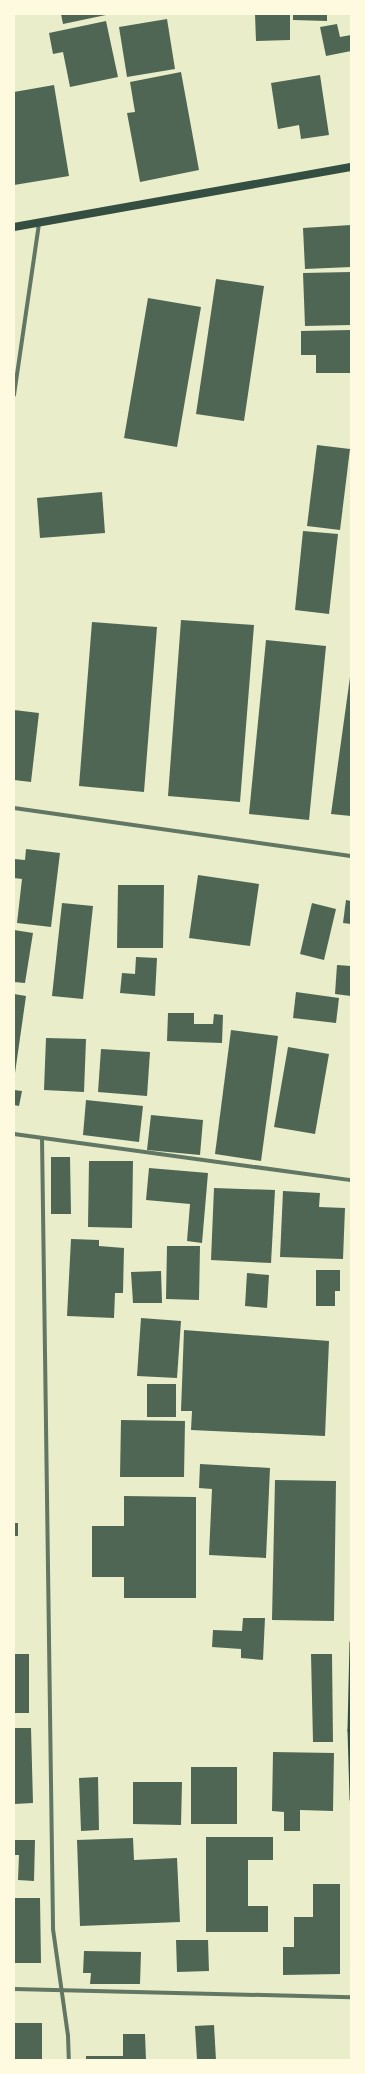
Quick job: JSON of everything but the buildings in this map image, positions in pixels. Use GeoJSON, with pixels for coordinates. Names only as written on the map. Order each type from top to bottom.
{"type":"FeatureCollection","features":[{"type":"Feature","properties":{"kind":"main road"},"geometry":{"type":"LineString","coordinates":[[14,227],[351,167]]}},
{"type":"Feature","properties":{"kind":"street"},"geometry":{"type":"LineString","coordinates":[[14,395],[39,222]]}},
{"type":"Feature","properties":{"kind":"street"},"geometry":{"type":"LineString","coordinates":[[14,808],[351,856]]}},
{"type":"Feature","properties":{"kind":"street"},"geometry":{"type":"LineString","coordinates":[[14,1134],[351,1180]]}},
{"type":"Feature","properties":{"kind":"street"},"geometry":{"type":"LineString","coordinates":[[42,1138],[53,1921],[69,2060]]}},
{"type":"Feature","properties":{"kind":"street"},"geometry":{"type":"LineString","coordinates":[[14,1989],[351,1997]]}},
{"type":"Feature","properties":{"kind":"path"},"geometry":{"type":"LineString","coordinates":[[351,1642],[349,1730],[351,1799]]}}]}
